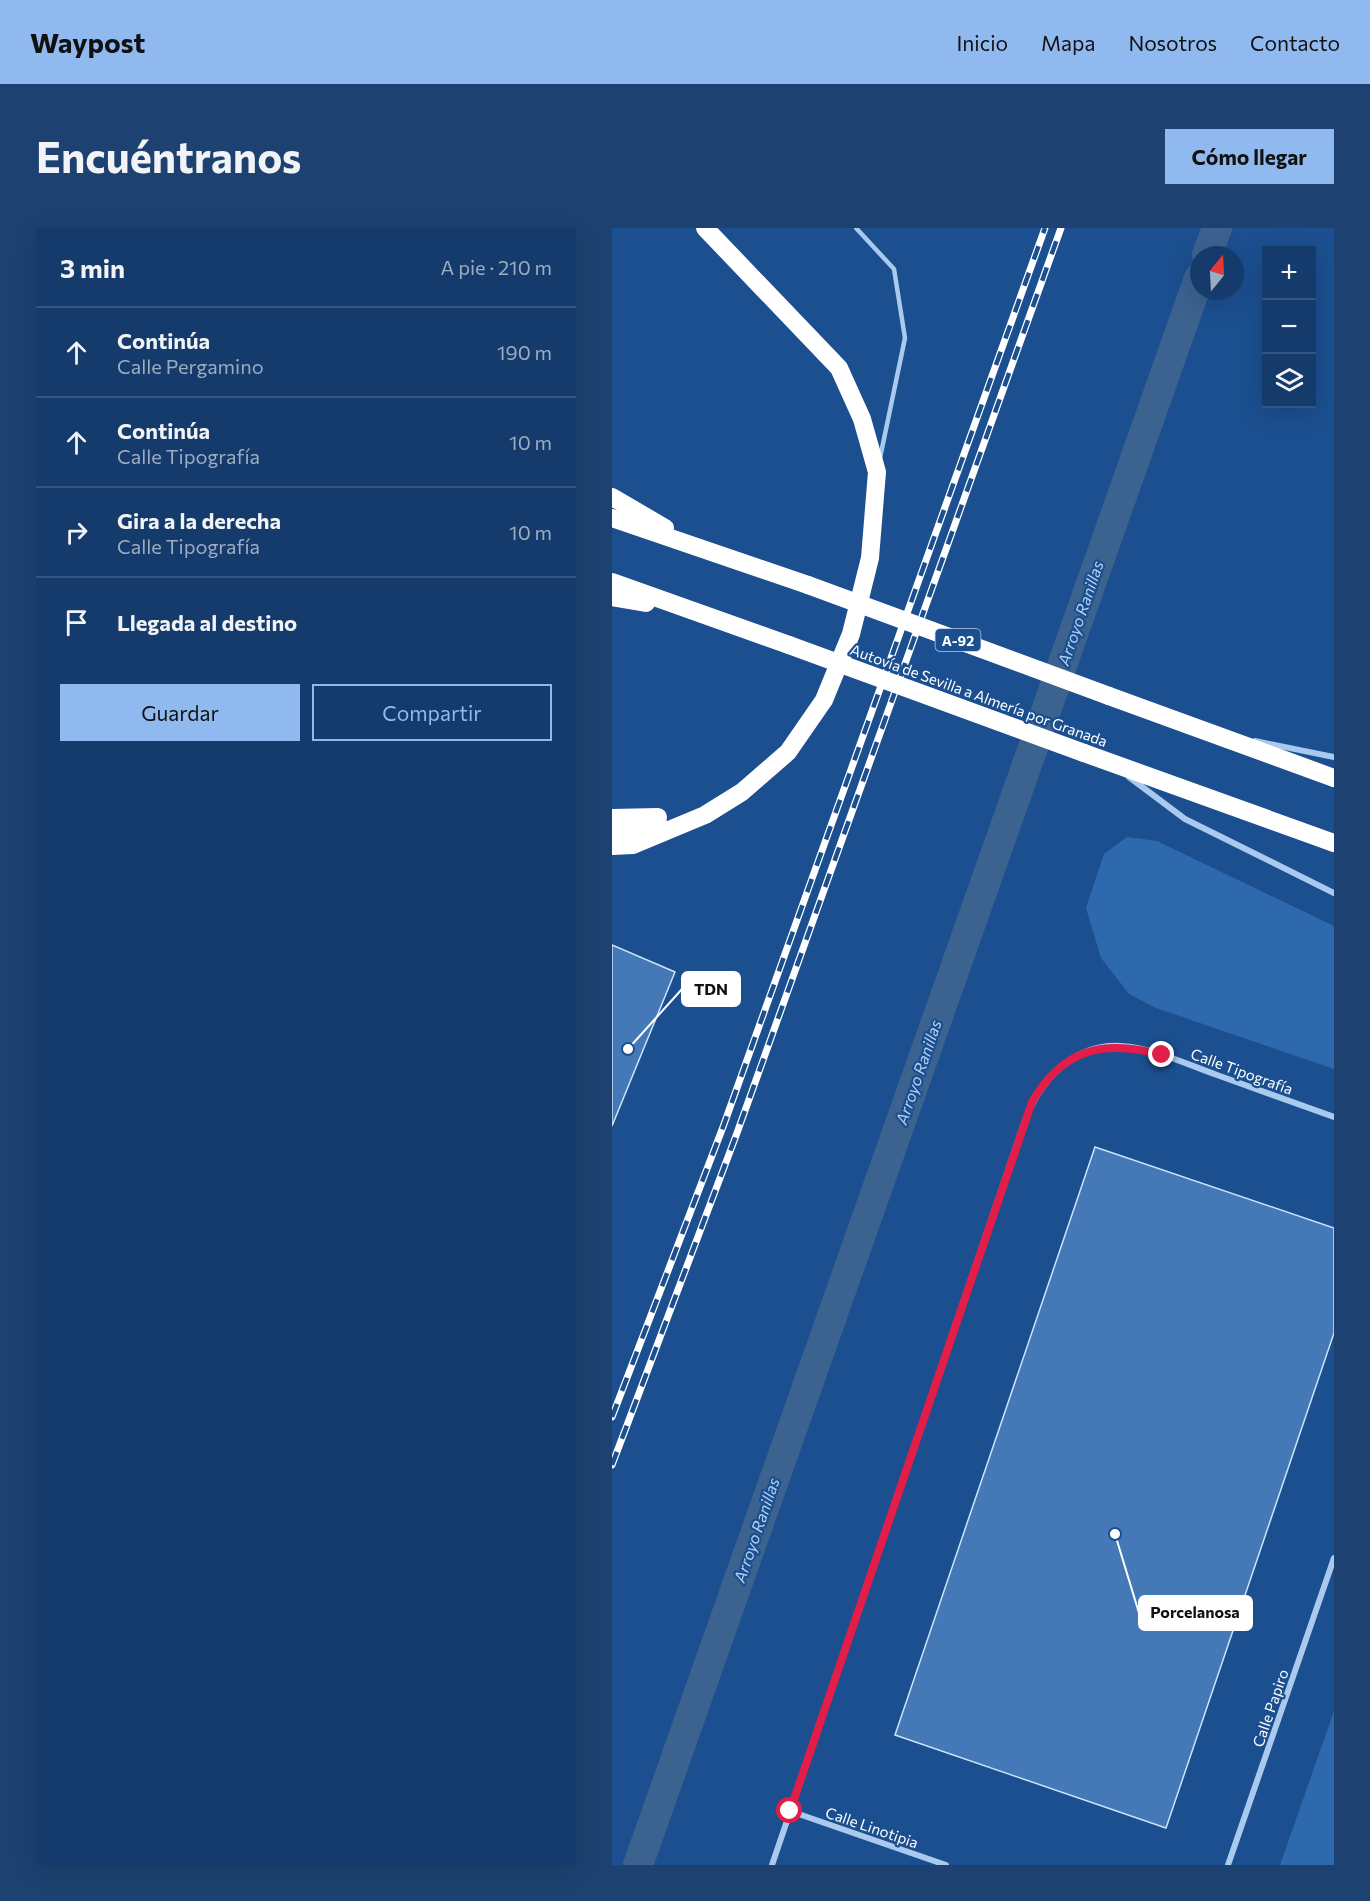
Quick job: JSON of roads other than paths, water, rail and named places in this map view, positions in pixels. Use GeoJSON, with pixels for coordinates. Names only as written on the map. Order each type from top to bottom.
{"type":"FeatureCollection","features":[{"type":"Feature","properties":{"kind":"highway"},"geometry":{"type":"LineString","coordinates":[[612,846],[633,845],[705,815],[742,792],[788,752],[824,700],[851,634],[870,558],[877,472],[862,419],[839,368],[702,229]]}},
{"type":"Feature","properties":{"kind":"highway"},"geometry":{"type":"LineString","coordinates":[[612,497],[706,552]]}},
{"type":"Feature","properties":{"kind":"highway","name":"A-92"},"geometry":{"type":"LineString","coordinates":[[612,518],[808,585],[1334,778]]}},
{"type":"Feature","properties":{"kind":"highway","name":"Autovía de Sevilla a Almería por Granada"},"geometry":{"type":"LineString","coordinates":[[612,582],[1334,843]]}},
{"type":"Feature","properties":{"kind":"highway"},"geometry":{"type":"LineString","coordinates":[[612,597],[703,614]]}},
{"type":"Feature","properties":{"kind":"highway"},"geometry":{"type":"LineString","coordinates":[[612,818],[705,815]]}},
{"type":"Feature","properties":{"kind":"highway"},"geometry":{"type":"LineString","coordinates":[[612,832],[623,833],[705,815]]}},
{"type":"Feature","properties":{"kind":"street"},"geometry":{"type":"LineString","coordinates":[[1203,730],[1334,757]]}},
{"type":"Feature","properties":{"kind":"street"},"geometry":{"type":"LineString","coordinates":[[1110,762],[1185,819],[1334,893]]}},
{"type":"Feature","properties":{"kind":"street","name":"Calle Tipografía"},"geometry":{"type":"LineString","coordinates":[[772,1865],[1032,1102],[1050,1077],[1073,1059],[1104,1046],[1138,1048],[1334,1117]]}},
{"type":"Feature","properties":{"kind":"street","name":"Calle Papiro"},"geometry":{"type":"LineString","coordinates":[[1228,1865],[1334,1558]]}},
{"type":"Feature","properties":{"kind":"street","name":"Calle Linotipia"},"geometry":{"type":"LineString","coordinates":[[790,1811],[946,1865]]}},
{"type":"Feature","properties":{"kind":"lane"},"geometry":{"type":"LineString","coordinates":[[856,228],[894,269],[905,338],[877,472]]}},
{"type":"Feature","properties":{"kind":"waterway","name":"Arroyo Ranillas"},"geometry":{"type":"LineString","coordinates":[[1210,246],[1217,228]]}},
{"type":"Feature","properties":{"kind":"waterway","name":"Arroyo Ranillas"},"geometry":{"type":"LineString","coordinates":[[638,1865],[1191,300]]}},
{"type":"Feature","properties":{"kind":"railway"},"geometry":{"type":"LineString","coordinates":[[612,1417],[723,1127],[1045,228]]}},
{"type":"Feature","properties":{"kind":"railway"},"geometry":{"type":"LineString","coordinates":[[612,1465],[737,1133],[1061,228]]}},
{"type":"Feature","properties":{"kind":"place","name":"TDN"},"geometry":{"type":"Point","coordinates":[628,1049]}},
{"type":"Feature","properties":{"kind":"place","name":"Porcelanosa"},"geometry":{"type":"Point","coordinates":[1115,1534]}}]}
